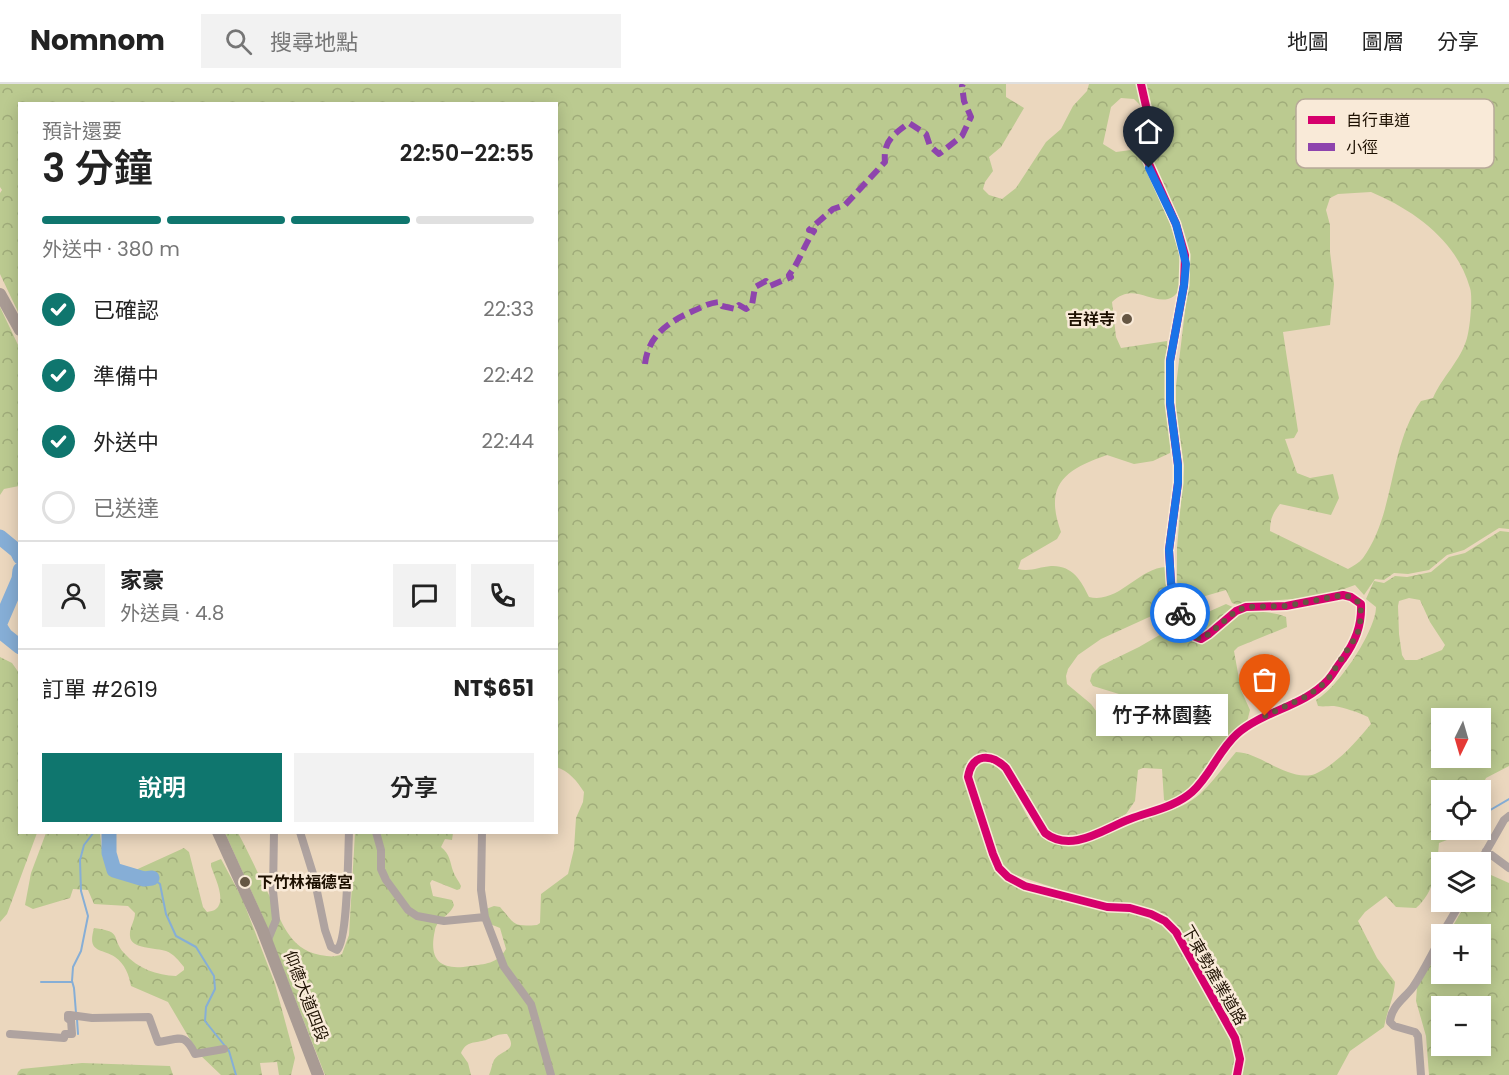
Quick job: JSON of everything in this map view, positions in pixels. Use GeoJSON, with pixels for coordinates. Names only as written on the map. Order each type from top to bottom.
{"type":"FeatureCollection","features":[{"type":"Feature","properties":{"kind":"main road"},"geometry":{"type":"LineString","coordinates":[[0,294],[18,326]]}},
{"type":"Feature","properties":{"kind":"main road","name":"仰德大道四段"},"geometry":{"type":"LineString","coordinates":[[219,834],[262,929],[318,1075]]}},
{"type":"Feature","properties":{"kind":"street","name":"下東勢產業道路"},"geometry":{"type":"LineString","coordinates":[[1141,84],[1148,115],[1144,144],[1145,155],[1176,224],[1185,255],[1186,273],[1170,361],[1170,403],[1178,483],[1169,550],[1171,583],[1181,617],[1187,630],[1196,638],[1201,639],[1236,611],[1246,607],[1287,606],[1342,595],[1351,597],[1361,604],[1360,625],[1357,635],[1327,681],[1309,695],[1254,722],[1236,735],[1195,790],[1183,799],[1127,820],[1088,838],[1062,840],[1045,833],[1006,768],[997,760],[986,758],[976,761],[971,766],[968,777],[993,854],[999,868],[1008,877],[1025,886],[1107,907],[1130,908],[1151,914],[1165,921],[1176,932],[1235,1038],[1240,1059],[1237,1075]]}},
{"type":"Feature","properties":{"kind":"street"},"geometry":{"type":"LineString","coordinates":[[1509,816],[1504,820],[1486,851],[1509,868]]}},
{"type":"Feature","properties":{"kind":"street"},"geometry":{"type":"LineString","coordinates":[[267,942],[276,920],[273,891],[274,834]]}},
{"type":"Feature","properties":{"kind":"street"},"geometry":{"type":"LineString","coordinates":[[301,834],[314,877],[325,930],[332,947],[337,950],[341,946],[344,924],[349,834]]}},
{"type":"Feature","properties":{"kind":"street"},"geometry":{"type":"LineString","coordinates":[[377,834],[381,850],[381,869],[386,880],[408,910],[417,916],[444,921],[485,918]]}},
{"type":"Feature","properties":{"kind":"street"},"geometry":{"type":"LineString","coordinates":[[482,834],[480,883],[485,918],[504,967],[531,1004],[552,1075]]}},
{"type":"Feature","properties":{"kind":"street"},"geometry":{"type":"LineString","coordinates":[[1421,1075],[1418,1036],[1415,1032],[1394,1026],[1390,1022],[1390,1017],[1399,1001],[1412,989],[1431,955]]}},
{"type":"Feature","properties":{"kind":"street"},"geometry":{"type":"LineString","coordinates":[[10,1034],[64,1038],[65,1034],[72,1034],[71,1020],[68,1019],[70,1015],[92,1018],[149,1017],[158,1042],[183,1038],[188,1041],[195,1054],[224,1049]]}},
{"type":"Feature","properties":{"kind":"green space"},"geometry":{"type":"Polygon","coordinates":[[[0,84],[1006,84],[1006,97],[1024,108],[1001,147],[989,157],[993,171],[983,189],[989,195],[1002,199],[1016,188],[1046,142],[1061,129],[1073,106],[1087,91],[1089,84],[1139,84],[1146,105],[1142,107],[1134,99],[1121,98],[1111,107],[1103,144],[1116,152],[1131,150],[1142,154],[1173,231],[1181,276],[1178,291],[1168,299],[1134,293],[1120,296],[1112,302],[1116,337],[1121,348],[1167,341],[1170,453],[1153,461],[1134,464],[1107,455],[1069,474],[1057,491],[1055,502],[1061,532],[1057,539],[1021,560],[1018,569],[1031,570],[1051,566],[1065,568],[1079,579],[1089,597],[1100,598],[1119,591],[1146,573],[1166,567],[1167,586],[1172,604],[1169,608],[1101,639],[1078,655],[1068,669],[1067,684],[1091,704],[1105,723],[1128,710],[1129,704],[1119,694],[1093,686],[1090,681],[1092,674],[1100,666],[1170,629],[1226,604],[1286,617],[1287,627],[1238,647],[1234,651],[1241,690],[1250,710],[1247,722],[1227,739],[1192,787],[1169,802],[1164,800],[1162,769],[1143,768],[1138,770],[1135,801],[1126,814],[1087,835],[1061,835],[1042,825],[1026,796],[992,756],[966,769],[994,868],[1006,880],[1129,910],[1163,923],[1174,935],[1231,1038],[1236,1060],[1233,1075],[489,1075],[497,1056],[510,1047],[507,1034],[465,1047],[461,1053],[468,1063],[471,1075],[325,1075],[262,915],[225,834],[238,834],[282,923],[293,940],[309,952],[336,956],[342,954],[349,935],[355,834],[453,834],[452,840],[445,839],[441,847],[448,855],[461,886],[460,889],[457,890],[432,880],[430,883],[433,896],[452,900],[454,905],[436,926],[433,941],[435,956],[439,962],[451,967],[481,965],[499,958],[506,949],[500,928],[490,924],[486,909],[494,906],[500,907],[518,925],[540,923],[541,894],[568,874],[574,849],[576,818],[583,802],[584,792],[572,777],[558,768],[558,102],[18,102],[18,312],[0,274],[0,193],[2,190],[0,187],[0,84]]]}},
{"type":"Feature","properties":{"kind":"green space"},"geometry":{"type":"Polygon","coordinates":[[[1145,84],[1509,84],[1509,529],[1499,528],[1464,550],[1447,555],[1429,570],[1408,574],[1394,573],[1384,580],[1375,579],[1364,595],[1355,585],[1330,594],[1265,601],[1242,606],[1232,603],[1226,590],[1188,601],[1181,597],[1177,581],[1177,548],[1184,466],[1176,411],[1176,386],[1190,269],[1189,256],[1174,211],[1149,154],[1149,141],[1155,117],[1145,84]],[[1371,192],[1338,194],[1330,198],[1326,210],[1330,225],[1330,252],[1334,284],[1330,325],[1283,332],[1298,431],[1294,438],[1285,439],[1297,473],[1310,478],[1333,474],[1339,498],[1331,515],[1280,504],[1272,516],[1270,531],[1348,569],[1363,558],[1374,540],[1410,419],[1421,401],[1433,398],[1456,361],[1467,338],[1470,320],[1470,288],[1464,271],[1455,256],[1432,229],[1403,208],[1371,192]]]}},
{"type":"Feature","properties":{"kind":"green space"},"geometry":{"type":"Polygon","coordinates":[[[0,307],[18,345],[18,486],[4,489],[0,495],[0,307]]]}},
{"type":"Feature","properties":{"kind":"green space"},"geometry":{"type":"Polygon","coordinates":[[[1500,531],[1509,532],[1509,766],[1485,780],[1431,780],[1431,840],[1447,840],[1439,843],[1438,852],[1431,852],[1431,887],[1416,908],[1396,907],[1386,896],[1365,912],[1358,921],[1377,958],[1395,982],[1384,1027],[1350,1051],[1337,1075],[1240,1075],[1243,1059],[1238,1035],[1179,932],[1168,919],[1107,905],[1009,873],[1000,864],[971,775],[977,763],[988,761],[997,765],[1003,770],[1029,819],[1041,835],[1046,840],[1068,845],[1088,841],[1138,819],[1174,809],[1191,801],[1205,789],[1236,752],[1256,757],[1294,774],[1315,774],[1338,759],[1371,724],[1368,717],[1364,715],[1334,706],[1318,706],[1316,700],[1325,694],[1344,672],[1370,630],[1376,607],[1366,599],[1374,581],[1384,583],[1395,576],[1407,577],[1431,572],[1449,557],[1465,553],[1500,531]],[[1409,598],[1399,601],[1399,634],[1405,660],[1417,660],[1442,650],[1445,645],[1430,622],[1420,600],[1409,598]]]}},
{"type":"Feature","properties":{"kind":"green space"},"geometry":{"type":"Polygon","coordinates":[[[0,657],[12,663],[18,672],[18,834],[37,834],[7,914],[0,922],[0,657]]]}},
{"type":"Feature","properties":{"kind":"green space"},"geometry":{"type":"Polygon","coordinates":[[[46,834],[100,834],[103,858],[115,875],[129,873],[184,848],[189,852],[203,907],[207,912],[215,910],[219,905],[220,894],[211,863],[221,859],[242,898],[275,984],[295,1058],[291,1075],[279,1075],[277,1062],[260,1063],[262,1075],[221,1075],[198,1053],[168,1002],[131,986],[124,966],[115,957],[94,946],[92,936],[94,928],[109,931],[113,933],[129,959],[148,970],[176,976],[184,970],[184,967],[169,952],[139,946],[131,940],[130,933],[135,913],[128,906],[94,904],[88,890],[73,889],[70,898],[33,909],[25,905],[31,873],[46,834]]]}},
{"type":"Feature","properties":{"kind":"green space"},"geometry":{"type":"Polygon","coordinates":[[[1491,875],[1509,883],[1509,1075],[1429,1075],[1426,1036],[1416,1001],[1417,987],[1431,962],[1431,984],[1491,984],[1491,924],[1454,924],[1461,912],[1491,912],[1491,875]]]}},
{"type":"Feature","properties":{"kind":"green space"},"geometry":{"type":"Polygon","coordinates":[[[82,1063],[170,1066],[173,1075],[17,1075],[21,1069],[82,1063]]]}},
{"type":"Feature","properties":{"kind":"waterway"},"geometry":{"type":"LineString","coordinates":[[0,537],[18,553]]}},
{"type":"Feature","properties":{"kind":"waterway"},"geometry":{"type":"LineString","coordinates":[[0,623],[18,581]]}},
{"type":"Feature","properties":{"kind":"waterway"},"geometry":{"type":"LineString","coordinates":[[0,627],[5,635],[18,645]]}},
{"type":"Feature","properties":{"kind":"waterway"},"geometry":{"type":"LineString","coordinates":[[1491,810],[1509,799]]}},
{"type":"Feature","properties":{"kind":"waterway"},"geometry":{"type":"LineString","coordinates":[[76,1013],[72,981],[73,967],[81,951],[88,916],[81,891],[80,860],[84,845],[92,834]]}},
{"type":"Feature","properties":{"kind":"waterway"},"geometry":{"type":"LineString","coordinates":[[109,834],[109,853],[114,870],[144,879],[152,878]]}},
{"type":"Feature","properties":{"kind":"waterway"},"geometry":{"type":"LineString","coordinates":[[152,878],[160,884],[166,914],[176,936],[196,947],[214,976],[215,989],[206,1007],[205,1021],[229,1051],[236,1075]]}},
{"type":"Feature","properties":{"kind":"waterway"},"geometry":{"type":"LineString","coordinates":[[41,982],[71,982]]}},
{"type":"Feature","properties":{"kind":"waterway"},"geometry":{"type":"LineString","coordinates":[[77,1019],[78,1034]]}},
{"type":"Feature","properties":{"kind":"marked path"},"geometry":{"type":"LineString","coordinates":[[645,364],[650,345],[661,331],[675,320],[706,305],[719,302],[722,306],[735,309],[739,305],[746,309],[752,305],[755,287],[766,281],[770,286],[791,277],[789,275],[814,231],[809,230],[833,209],[845,205],[885,162],[887,144],[890,139],[909,123],[926,134],[930,146],[939,154],[962,136],[971,117],[964,101],[963,84]]}},
{"type":"Feature","properties":{"kind":"cycle path"},"geometry":{"type":"LineString","coordinates":[[1141,84],[1148,115],[1144,144],[1145,155],[1176,224],[1185,255],[1184,285],[1170,361],[1170,403],[1178,483],[1169,550],[1171,583],[1181,617],[1191,635],[1201,639],[1236,611],[1246,607],[1286,606],[1343,595],[1361,604],[1359,627],[1343,659],[1318,690],[1247,726],[1237,734],[1192,792],[1170,805],[1088,837],[1066,841],[1055,839],[1045,833],[1006,768],[1000,763],[988,758],[978,760],[970,769],[968,777],[993,854],[999,868],[1008,877],[1025,886],[1107,907],[1130,908],[1151,914],[1165,921],[1176,932],[1235,1038],[1240,1059],[1237,1075]]}},
{"type":"Feature","properties":{"kind":"way so far"},"geometry":{"type":"LineString","coordinates":[[1180,613],[1191,635],[1201,639],[1228,616],[1246,607],[1287,606],[1342,595],[1351,597],[1361,604],[1357,635],[1327,681],[1309,695],[1265,716]]}},
{"type":"Feature","properties":{"kind":"place","name":"吉祥寺"},"geometry":{"type":"Point","coordinates":[1127,319]}},
{"type":"Feature","properties":{"kind":"place","name":"竹子林園藝"},"geometry":{"type":"Point","coordinates":[1265,716]}},
{"type":"Feature","properties":{"kind":"place","name":"下竹林福德宮"},"geometry":{"type":"Point","coordinates":[245,882]}},
{"type":"Feature","properties":{"kind":"route"},"geometry":{"type":"LineString","coordinates":[[1149,168],[1176,224],[1186,264],[1170,361],[1170,403],[1178,483],[1169,550],[1171,583],[1180,613]]}}]}
